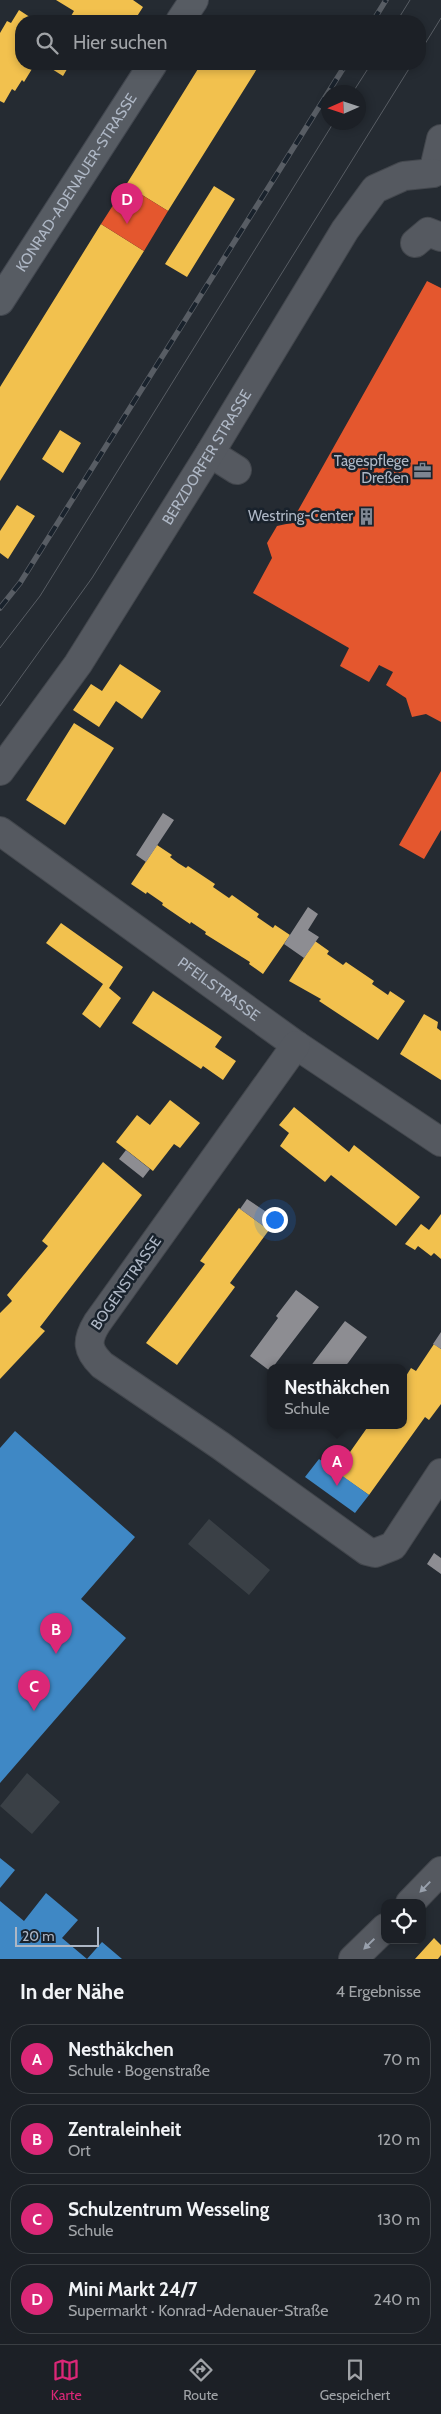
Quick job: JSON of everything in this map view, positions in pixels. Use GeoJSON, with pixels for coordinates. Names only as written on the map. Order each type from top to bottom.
{"type":"FeatureCollection","features":[{"type":"Feature","properties":{"kind":"main road","name":"KONRAD-ADENAUER-STRASSE"},"geometry":{"type":"LineString","coordinates":[[0,301],[149,70]]}},
{"type":"Feature","properties":{"kind":"street"},"geometry":{"type":"LineString","coordinates":[[437,176],[441,139]]}},
{"type":"Feature","properties":{"kind":"street","name":"BERZDORFER STRASSE"},"geometry":{"type":"LineString","coordinates":[[0,771],[78,664],[210,453],[345,230],[375,189],[404,176],[437,176]]}},
{"type":"Feature","properties":{"kind":"street"},"geometry":{"type":"LineString","coordinates":[[415,243],[428,232],[441,237]]}},
{"type":"Feature","properties":{"kind":"street"},"geometry":{"type":"LineString","coordinates":[[210,453],[237,470]]}},
{"type":"Feature","properties":{"kind":"street","name":"PFEILSTRASSE"},"geometry":{"type":"LineString","coordinates":[[0,832],[296,1045],[441,1142]]}},
{"type":"Feature","properties":{"kind":"street","name":"BOGENSTRASSE"},"geometry":{"type":"LineString","coordinates":[[296,1045],[97,1323],[89,1341],[92,1355],[102,1365],[221,1446],[360,1547],[375,1553],[393,1546],[441,1473]]}},
{"type":"Feature","properties":{"kind":"street"},"geometry":{"type":"LineString","coordinates":[[414,1899],[441,1871]]}},
{"type":"Feature","properties":{"kind":"street"},"geometry":{"type":"LineString","coordinates":[[353,1959],[381,1932]]}},
{"type":"Feature","properties":{"kind":"building: Wohnen"},"geometry":{"type":"Polygon","coordinates":[[[56,0],[133,0],[143,7],[138,15],[72,15],[74,11],[56,0]]]}},
{"type":"Feature","properties":{"kind":"building: Wohnen"},"geometry":{"type":"Polygon","coordinates":[[[19,10],[27,15],[16,15],[19,10]]]}},
{"type":"Feature","properties":{"kind":"building: Wohnen"},"geometry":{"type":"Polygon","coordinates":[[[15,16],[15,70],[31,70],[24,82],[22,80],[15,91],[12,89],[4,103],[0,101],[0,33],[7,21],[11,23],[15,16]]]}},
{"type":"Feature","properties":{"kind":"building: Wohnen"},"geometry":{"type":"Polygon","coordinates":[[[54,70],[66,70],[63,76],[54,70]]]}},
{"type":"Feature","properties":{"kind":"building: Wohnen"},"geometry":{"type":"Polygon","coordinates":[[[197,70],[256,70],[168,211],[126,185],[197,70]]]}},
{"type":"Feature","properties":{"kind":"building: Wohnen"},"geometry":{"type":"Polygon","coordinates":[[[214,186],[235,199],[187,277],[165,264],[214,186]]]}},
{"type":"Feature","properties":{"kind":"building: Wohnen"},"geometry":{"type":"Polygon","coordinates":[[[101,224],[144,251],[0,481],[0,387],[101,224]]]}},
{"type":"Feature","properties":{"kind":"building: Wohnen"},"geometry":{"type":"Polygon","coordinates":[[[60,430],[81,443],[63,473],[42,459],[60,430]]]}},
{"type":"Feature","properties":{"kind":"building: Wohnen"},"geometry":{"type":"Polygon","coordinates":[[[17,505],[35,516],[8,559],[0,553],[0,531],[17,505]]]}},
{"type":"Feature","properties":{"kind":"building: Wohnen"},"geometry":{"type":"Polygon","coordinates":[[[120,664],[161,691],[142,719],[116,701],[99,727],[73,710],[91,684],[102,691],[120,664]]]}},
{"type":"Feature","properties":{"kind":"building: Wohnen"},"geometry":{"type":"Polygon","coordinates":[[[74,723],[114,748],[65,825],[26,800],[74,723]]]}},
{"type":"Feature","properties":{"kind":"building: Wohnen"},"geometry":{"type":"Polygon","coordinates":[[[157,845],[172,855],[170,857],[178,863],[186,868],[188,866],[215,884],[213,887],[229,898],[232,895],[259,914],[257,917],[273,928],[275,925],[290,935],[263,974],[249,964],[250,962],[205,934],[206,932],[191,922],[190,924],[147,892],[146,894],[131,884],[157,845]]]}},
{"type":"Feature","properties":{"kind":"building: Wohnen"},"geometry":{"type":"Polygon","coordinates":[[[61,923],[123,967],[109,988],[121,998],[100,1028],[82,1014],[103,984],[46,943],[61,923]]]}},
{"type":"Feature","properties":{"kind":"building: Wohnen"},"geometry":{"type":"Polygon","coordinates":[[[315,941],[329,951],[327,954],[343,965],[346,962],[374,981],[372,984],[388,995],[390,991],[405,1001],[378,1040],[319,1001],[321,999],[289,981],[315,941]]]}},
{"type":"Feature","properties":{"kind":"building: Wohnen"},"geometry":{"type":"Polygon","coordinates":[[[153,991],[222,1037],[215,1047],[236,1061],[223,1080],[203,1066],[201,1069],[132,1023],[153,991]]]}},
{"type":"Feature","properties":{"kind":"building: Wohnen"},"geometry":{"type":"Polygon","coordinates":[[[424,1014],[438,1022],[437,1028],[441,1031],[441,1080],[400,1054],[424,1014]]]}},
{"type":"Feature","properties":{"kind":"building: Wohnen"},"geometry":{"type":"Polygon","coordinates":[[[170,1100],[200,1123],[180,1148],[174,1144],[153,1171],[116,1142],[137,1115],[150,1125],[170,1100]]]}},
{"type":"Feature","properties":{"kind":"building: Wohnen"},"geometry":{"type":"Polygon","coordinates":[[[294,1107],[349,1152],[354,1145],[420,1197],[396,1226],[331,1175],[325,1182],[280,1146],[289,1133],[279,1125],[294,1107]]]}},
{"type":"Feature","properties":{"kind":"building: Wohnen"},"geometry":{"type":"Polygon","coordinates":[[[103,1162],[142,1195],[40,1327],[45,1331],[0,1379],[0,1313],[12,1301],[7,1295],[48,1246],[42,1241],[103,1162]]]}},
{"type":"Feature","properties":{"kind":"building: Wohnen"},"geometry":{"type":"Polygon","coordinates":[[[239,1208],[269,1230],[230,1283],[235,1287],[177,1365],[146,1343],[205,1264],[200,1261],[239,1208]]]}},
{"type":"Feature","properties":{"kind":"building: Wohnen"},"geometry":{"type":"Polygon","coordinates":[[[441,1214],[441,1259],[434,1253],[431,1256],[418,1246],[415,1250],[405,1244],[421,1224],[429,1230],[441,1214]]]}},
{"type":"Feature","properties":{"kind":"building: Wohnen"},"geometry":{"type":"Polygon","coordinates":[[[434,1344],[441,1349],[441,1404],[429,1420],[425,1417],[369,1495],[336,1472],[366,1429],[407,1429],[407,1374],[411,1368],[416,1371],[434,1344]]]}},
{"type":"Feature","properties":{"kind":"building: Wohnen"},"geometry":{"type":"Polygon","coordinates":[[[434,1938],[441,1945],[441,1955],[438,1959],[415,1959],[434,1938]]]}},
{"type":"Feature","properties":{"kind":"building: Handel"},"geometry":{"type":"Polygon","coordinates":[[[126,185],[168,211],[144,251],[101,224],[126,185]]]}},
{"type":"Feature","properties":{"kind":"building: Handel"},"geometry":{"type":"Polygon","coordinates":[[[427,281],[441,288],[441,722],[426,714],[412,717],[406,698],[386,685],[393,672],[379,665],[369,682],[340,666],[349,648],[253,593],[272,558],[267,543],[277,526],[291,523],[427,281]]]}},
{"type":"Feature","properties":{"kind":"building: Handel"},"geometry":{"type":"Polygon","coordinates":[[[441,771],[441,830],[424,859],[399,845],[441,771]]]}},
{"type":"Feature","properties":{"kind":"building: Schulen"},"geometry":{"type":"Polygon","coordinates":[[[15,1431],[135,1537],[81,1599],[126,1638],[0,1783],[0,1448],[15,1431]]]}},
{"type":"Feature","properties":{"kind":"building: Schulen"},"geometry":{"type":"Polygon","coordinates":[[[319,1459],[369,1495],[355,1513],[305,1477],[319,1459]]]}},
{"type":"Feature","properties":{"kind":"building: Schulen"},"geometry":{"type":"Polygon","coordinates":[[[0,1858],[15,1870],[0,1888],[0,1858]]]}},
{"type":"Feature","properties":{"kind":"building: Schulen"},"geometry":{"type":"Polygon","coordinates":[[[46,1893],[78,1920],[62,1938],[87,1959],[0,1959],[0,1901],[24,1921],[46,1893]]]}},
{"type":"Feature","properties":{"kind":"building: Schulen"},"geometry":{"type":"Polygon","coordinates":[[[102,1942],[122,1959],[87,1959],[102,1942]]]}},
{"type":"Feature","properties":{"kind":"building: Industrie"},"geometry":{"type":"Polygon","coordinates":[[[163,813],[174,820],[146,862],[136,855],[163,813]]]}},
{"type":"Feature","properties":{"kind":"building: Industrie"},"geometry":{"type":"Polygon","coordinates":[[[308,907],[318,914],[308,930],[319,937],[304,958],[284,944],[308,907]]]}},
{"type":"Feature","properties":{"kind":"building: Industrie"},"geometry":{"type":"Polygon","coordinates":[[[126,1150],[150,1169],[143,1178],[119,1159],[126,1150]]]}},
{"type":"Feature","properties":{"kind":"building: Industrie"},"geometry":{"type":"Polygon","coordinates":[[[247,1199],[277,1219],[269,1230],[240,1209],[247,1199]]]}},
{"type":"Feature","properties":{"kind":"building: Industrie"},"geometry":{"type":"Polygon","coordinates":[[[296,1290],[319,1307],[275,1364],[267,1364],[267,1369],[250,1356],[278,1318],[276,1316],[296,1290]]]}},
{"type":"Feature","properties":{"kind":"building: Industrie"},"geometry":{"type":"Polygon","coordinates":[[[345,1321],[367,1337],[347,1364],[312,1364],[345,1321]]]}},
{"type":"Feature","properties":{"kind":"building: Industrie"},"geometry":{"type":"Polygon","coordinates":[[[441,1332],[441,1349],[433,1344],[441,1332]]]}},
{"type":"Feature","properties":{"kind":"building: Industrie"},"geometry":{"type":"Polygon","coordinates":[[[434,1553],[441,1558],[441,1574],[427,1564],[434,1553]]]}},
{"type":"Feature","properties":{"kind":"building: Sonstige"},"geometry":{"type":"Polygon","coordinates":[[[209,1519],[270,1570],[249,1595],[188,1544],[209,1519]]]}},
{"type":"Feature","properties":{"kind":"building: Sonstige"},"geometry":{"type":"Polygon","coordinates":[[[27,1773],[60,1802],[32,1834],[0,1806],[27,1773]]]}},
{"type":"Feature","properties":{"kind":"tram line"},"geometry":{"type":"LineString","coordinates":[[401,15],[410,0]]}},
{"type":"Feature","properties":{"kind":"tram line"},"geometry":{"type":"LineString","coordinates":[[426,42],[441,18]]}},
{"type":"Feature","properties":{"kind":"tram line"},"geometry":{"type":"LineString","coordinates":[[358,85],[367,70]]}},
{"type":"Feature","properties":{"kind":"tram line"},"geometry":{"type":"LineString","coordinates":[[0,706],[92,578],[408,70]]}},
{"type":"Feature","properties":{"kind":"tram line"},"geometry":{"type":"LineString","coordinates":[[0,648],[40,596],[329,130]]}},
{"type":"Feature","properties":{"kind":"railway"},"geometry":{"type":"LineString","coordinates":[[377,15],[386,0]]}},
{"type":"Feature","properties":{"kind":"railway"},"geometry":{"type":"LineString","coordinates":[[0,608],[20,583],[342,70]]}},
{"type":"Feature","properties":{"kind":"place","name":"Mini Markt 24/7"},"geometry":{"type":"Point","coordinates":[127,224]}},
{"type":"Feature","properties":{"kind":"place","name":"Tagespflege Dreßen"},"geometry":{"type":"Point","coordinates":[423,470]}},
{"type":"Feature","properties":{"kind":"place","name":"Westring-Center"},"geometry":{"type":"Point","coordinates":[367,516]}},
{"type":"Feature","properties":{"kind":"place","name":"Nesthäkchen"},"geometry":{"type":"Point","coordinates":[337,1486]}},
{"type":"Feature","properties":{"kind":"place","name":"Zentraleinheit"},"geometry":{"type":"Point","coordinates":[56,1654]}},
{"type":"Feature","properties":{"kind":"place","name":"Schulzentrum Wesseling"},"geometry":{"type":"Point","coordinates":[34,1711]}}]}
